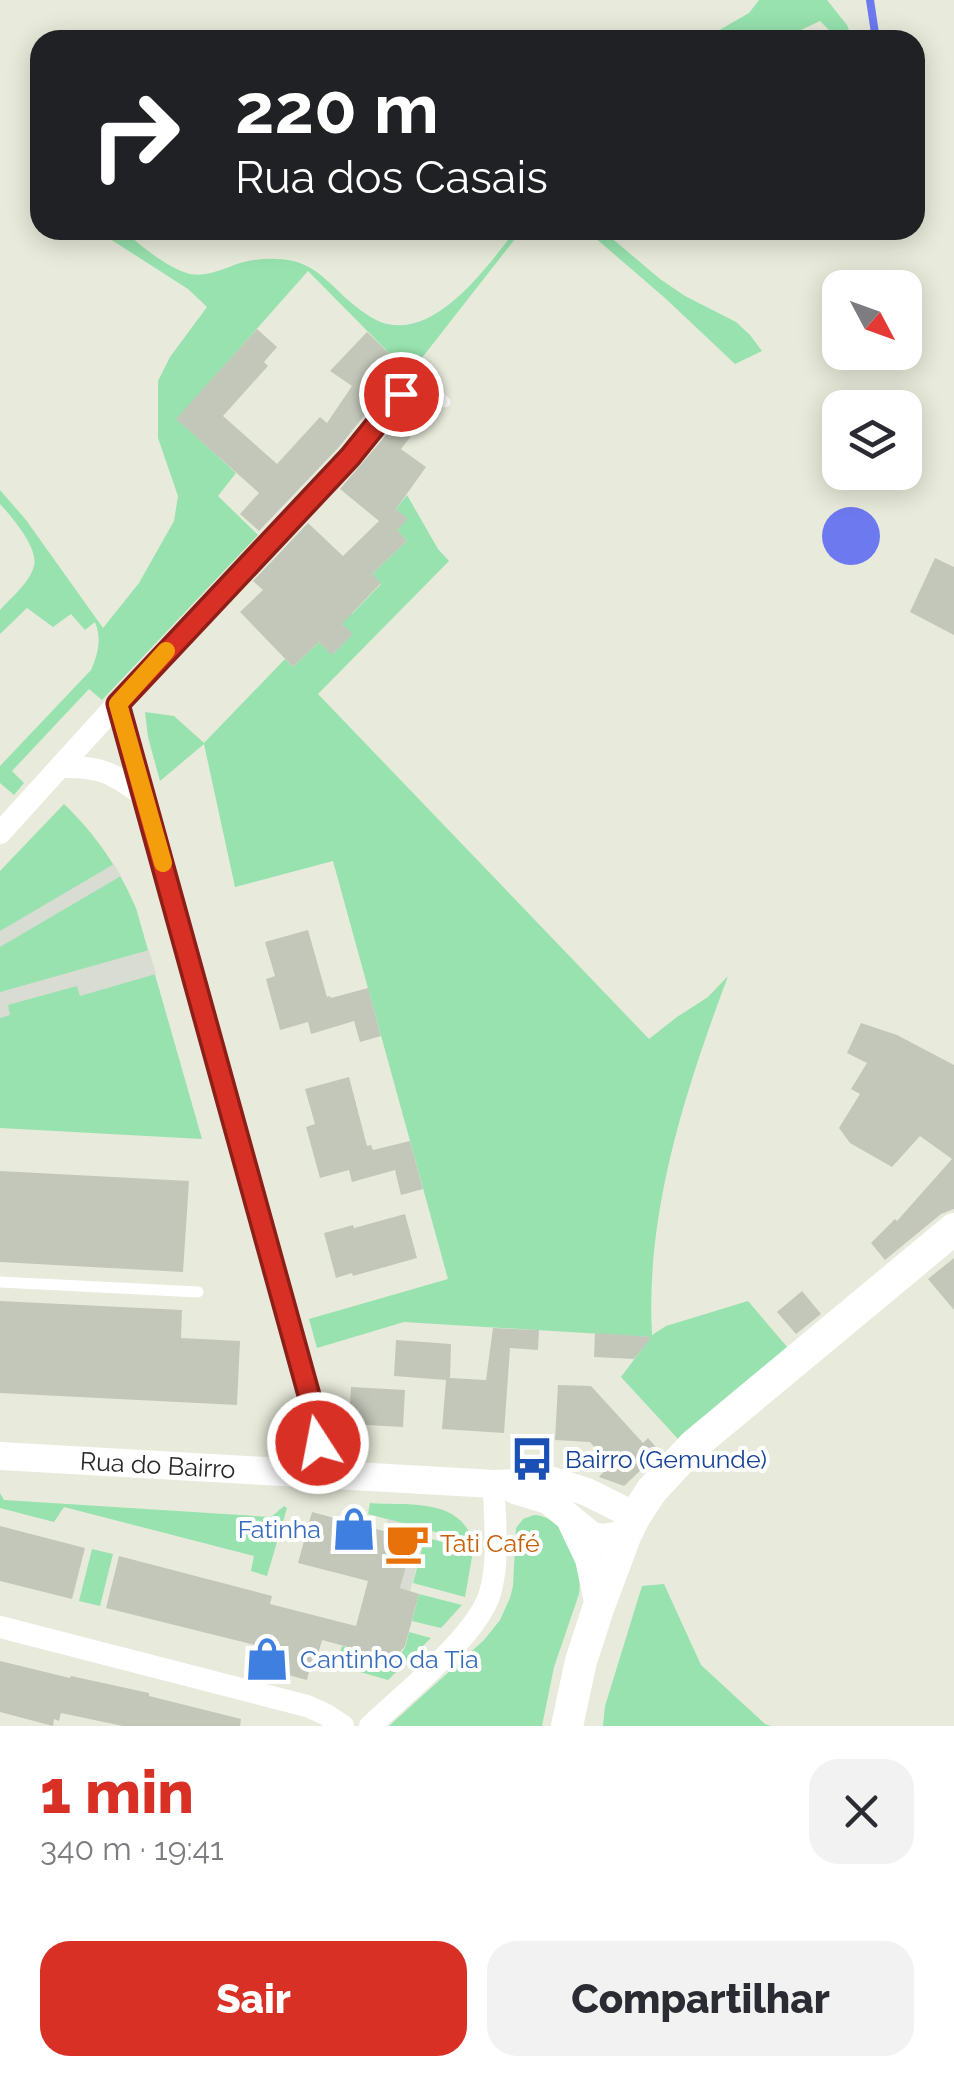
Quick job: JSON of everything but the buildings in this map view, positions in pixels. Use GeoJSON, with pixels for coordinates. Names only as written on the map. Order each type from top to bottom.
{"type":"FeatureCollection","features":[{"type":"Feature","properties":{"kind":"main road"},"geometry":{"type":"LineString","coordinates":[[567,1726],[581,1661],[600,1606],[630,1525],[652,1490],[694,1446],[954,1229]]}},
{"type":"Feature","properties":{"kind":"street"},"geometry":{"type":"LineString","coordinates":[[0,832],[350,457],[401,394]]}},
{"type":"Feature","properties":{"kind":"street"},"geometry":{"type":"LineString","coordinates":[[118,704],[316,1422],[317,1474]]}},
{"type":"Feature","properties":{"kind":"street"},"geometry":{"type":"LineString","coordinates":[[61,767],[89,766],[114,774],[144,796]]}},
{"type":"Feature","properties":{"kind":"street","name":"Rua do Bairro"},"geometry":{"type":"LineString","coordinates":[[0,1456],[494,1484],[552,1480],[567,1484],[630,1525]]}},
{"type":"Feature","properties":{"kind":"street"},"geometry":{"type":"LineString","coordinates":[[370,1726],[461,1639],[484,1608],[496,1556],[494,1484]]}},
{"type":"Feature","properties":{"kind":"street","name":"Rua do Bairro"},"geometry":{"type":"LineString","coordinates":[[494,1484],[548,1500],[592,1536],[603,1538],[630,1525]]}},
{"type":"Feature","properties":{"kind":"street"},"geometry":{"type":"LineString","coordinates":[[568,1516],[589,1559],[600,1606]]}},
{"type":"Feature","properties":{"kind":"street"},"geometry":{"type":"LineString","coordinates":[[0,1627],[307,1706],[343,1726]]}},
{"type":"Feature","properties":{"kind":"lane"},"geometry":{"type":"LineString","coordinates":[[401,394],[427,386],[445,402]]}},
{"type":"Feature","properties":{"kind":"lane"},"geometry":{"type":"LineString","coordinates":[[0,1282],[198,1292]]}},
{"type":"Feature","properties":{"kind":"green space"},"geometry":{"type":"Polygon","coordinates":[[[759,0],[827,0],[849,30],[829,30],[820,21],[801,30],[719,30],[749,13],[759,0]]]}},
{"type":"Feature","properties":{"kind":"green space"},"geometry":{"type":"Polygon","coordinates":[[[112,240],[134,240],[165,263],[197,275],[254,260],[293,261],[319,274],[374,319],[406,325],[443,309],[477,278],[508,240],[514,240],[414,368],[398,354],[394,358],[308,271],[177,419],[236,473],[218,496],[258,535],[102,700],[89,689],[12,771],[24,783],[14,795],[0,783],[0,766],[91,670],[99,640],[95,622],[85,630],[71,614],[53,627],[27,608],[0,634],[0,610],[29,578],[34,559],[23,533],[0,504],[0,490],[103,628],[139,583],[174,521],[178,496],[158,438],[158,381],[170,357],[207,307],[188,289],[112,240]]]}},
{"type":"Feature","properties":{"kind":"green space"},"geometry":{"type":"Polygon","coordinates":[[[598,240],[614,240],[685,296],[736,322],[762,351],[735,364],[598,240]]]}},
{"type":"Feature","properties":{"kind":"green space"},"geometry":{"type":"Polygon","coordinates":[[[407,495],[449,561],[318,694],[649,1039],[708,997],[728,976],[697,1062],[662,1197],[655,1243],[652,1335],[666,1326],[748,1301],[788,1348],[679,1440],[621,1377],[651,1337],[404,1322],[317,1348],[309,1319],[448,1279],[333,861],[235,887],[204,744],[160,781],[145,712],[174,716],[204,743],[285,659],[293,667],[319,642],[333,654],[352,634],[332,614],[352,614],[381,584],[372,574],[407,541],[397,530],[407,519],[396,509],[407,495]]]}},
{"type":"Feature","properties":{"kind":"green space"},"geometry":{"type":"Polygon","coordinates":[[[64,804],[105,852],[136,908],[202,1139],[0,1128],[0,871],[64,804]]]}},
{"type":"Feature","properties":{"kind":"green space"},"geometry":{"type":"Polygon","coordinates":[[[0,1493],[4,1500],[271,1517],[284,1506],[287,1508],[267,1576],[251,1571],[254,1556],[64,1507],[54,1522],[0,1508],[0,1493]]]}},
{"type":"Feature","properties":{"kind":"green space"},"geometry":{"type":"Polygon","coordinates":[[[370,1503],[445,1511],[457,1517],[473,1542],[368,1514],[370,1503]]]}},
{"type":"Feature","properties":{"kind":"green space"},"geometry":{"type":"Polygon","coordinates":[[[534,1515],[556,1524],[564,1533],[571,1544],[580,1582],[554,1667],[542,1726],[389,1726],[484,1640],[500,1620],[513,1586],[516,1528],[523,1519],[534,1515]]]}},
{"type":"Feature","properties":{"kind":"green space"},"geometry":{"type":"Polygon","coordinates":[[[425,1537],[473,1551],[465,1597],[413,1583],[425,1537]]]}},
{"type":"Feature","properties":{"kind":"green space"},"geometry":{"type":"Polygon","coordinates":[[[92,1549],[113,1554],[100,1606],[79,1601],[92,1549]]]}},
{"type":"Feature","properties":{"kind":"green space"},"geometry":{"type":"Polygon","coordinates":[[[664,1584],[701,1665],[771,1726],[603,1726],[605,1706],[642,1586],[664,1584]]]}},
{"type":"Feature","properties":{"kind":"green space"},"geometry":{"type":"Polygon","coordinates":[[[419,1594],[462,1605],[441,1628],[412,1621],[419,1594]]]}},
{"type":"Feature","properties":{"kind":"green space"},"geometry":{"type":"Polygon","coordinates":[[[409,1632],[431,1638],[388,1680],[336,1665],[342,1646],[380,1656],[399,1655],[409,1632]]]}},
{"type":"Feature","properties":{"kind":"shaded area"},"geometry":{"type":"Polygon","coordinates":[[[114,864],[121,876],[0,947],[0,931],[114,864]]]}},
{"type":"Feature","properties":{"kind":"shaded area"},"geometry":{"type":"Polygon","coordinates":[[[149,950],[156,974],[80,996],[77,986],[8,1005],[10,1015],[0,1018],[0,992],[149,950]]]}},
{"type":"Feature","properties":{"kind":"shaded area"},"geometry":{"type":"Polygon","coordinates":[[[388,1519],[427,1530],[410,1591],[400,1589],[414,1539],[385,1531],[388,1519]]]}},
{"type":"Feature","properties":{"kind":"water"},"geometry":{"type":"Polygon","coordinates":[[[851,507],[872,515],[880,536],[872,557],[851,565],[830,557],[822,536],[830,515],[851,507]]]}},
{"type":"Feature","properties":{"kind":"waterway"},"geometry":{"type":"LineString","coordinates":[[870,0],[874,30]]}},
{"type":"Feature","properties":{"kind":"slow traffic"},"geometry":{"type":"LineString","coordinates":[[163,863],[118,704],[166,651]]}},
{"type":"Feature","properties":{"kind":"place","name":"Bairro (Gemunde)"},"geometry":{"type":"Point","coordinates":[532,1459]}},
{"type":"Feature","properties":{"kind":"place","name":"Fatinha"},"geometry":{"type":"Point","coordinates":[354,1529]}},
{"type":"Feature","properties":{"kind":"place","name":"Tati Café"},"geometry":{"type":"Point","coordinates":[407,1543]}},
{"type":"Feature","properties":{"kind":"place","name":"Cantinho da Tia"},"geometry":{"type":"Point","coordinates":[267,1659]}},
{"type":"Feature","properties":{"kind":"route"},"geometry":{"type":"LineString","coordinates":[[318,1443],[312,1406],[118,704],[350,457],[401,394]]}}]}
